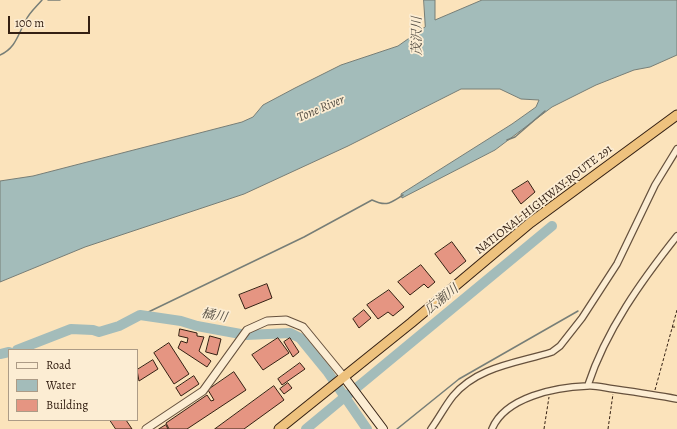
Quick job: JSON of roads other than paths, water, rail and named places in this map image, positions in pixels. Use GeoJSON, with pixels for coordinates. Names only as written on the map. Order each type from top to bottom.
{"type":"FeatureCollection","features":[{"type":"Feature","properties":{"kind":"highway","name":"NATIONAL HIGHWAY ROUTE 291"},"geometry":{"type":"LineString","coordinates":[[279,429],[547,210],[677,114]]}},
{"type":"Feature","properties":{"kind":"main road"},"geometry":{"type":"LineString","coordinates":[[341,379],[358,395],[383,429]]}},
{"type":"Feature","properties":{"kind":"street"},"geometry":{"type":"LineString","coordinates":[[431,429],[454,396],[479,374],[497,367],[552,352],[560,346],[582,318],[618,264],[655,185],[677,149]]}},
{"type":"Feature","properties":{"kind":"street"},"geometry":{"type":"LineString","coordinates":[[588,385],[600,354],[639,286],[677,236]]}},
{"type":"Feature","properties":{"kind":"street"},"geometry":{"type":"LineString","coordinates":[[146,429],[202,391],[247,330],[258,324],[278,319],[299,324],[310,334],[341,379]]}},
{"type":"Feature","properties":{"kind":"street"},"geometry":{"type":"LineString","coordinates":[[492,429],[500,414],[523,400],[550,391],[588,385],[677,399]]}},
{"type":"Feature","properties":{"kind":"lane"},"geometry":{"type":"LineString","coordinates":[[520,232],[513,224],[573,180],[583,184]]}},
{"type":"Feature","properties":{"kind":"lane"},"geometry":{"type":"LineString","coordinates":[[541,203],[547,210]]}},
{"type":"Feature","properties":{"kind":"water"},"geometry":{"type":"Polygon","coordinates":[[[424,0],[435,0],[435,20],[482,0],[677,0],[677,55],[650,67],[634,70],[596,85],[552,107],[495,150],[402,198],[401,194],[512,124],[536,107],[539,100],[521,99],[500,89],[461,89],[348,146],[244,194],[85,247],[0,282],[0,181],[33,176],[242,122],[253,117],[263,105],[341,65],[398,46],[425,27],[424,0]]]}},
{"type":"Feature","properties":{"kind":"waterway"},"geometry":{"type":"LineString","coordinates":[[0,55],[10,49],[27,17],[42,0]]}},
{"type":"Feature","properties":{"kind":"waterway"},"geometry":{"type":"LineString","coordinates":[[48,0],[60,0]]}},
{"type":"Feature","properties":{"kind":"waterway"},"geometry":{"type":"LineString","coordinates":[[507,140],[515,137],[545,111]]}},
{"type":"Feature","properties":{"kind":"waterway"},"geometry":{"type":"LineString","coordinates":[[138,317],[304,237],[372,200],[385,204],[403,195]]}},
{"type":"Feature","properties":{"kind":"waterway","name":"広瀬川"},"geometry":{"type":"LineString","coordinates":[[349,394],[552,226]]}},
{"type":"Feature","properties":{"kind":"waterway"},"geometry":{"type":"LineString","coordinates":[[397,429],[459,379],[578,311]]}},
{"type":"Feature","properties":{"kind":"waterway","name":"橘川"},"geometry":{"type":"LineString","coordinates":[[20,349],[71,329],[93,330],[99,332],[119,326],[140,315],[181,321],[197,326],[246,335],[290,333],[300,338],[327,371],[367,429]]}},
{"type":"Feature","properties":{"kind":"waterway","name":"橘川"},"geometry":{"type":"LineString","coordinates":[[0,354],[8,352]]}},
{"type":"Feature","properties":{"kind":"waterway","name":"広瀬川"},"geometry":{"type":"LineString","coordinates":[[306,429],[341,400]]}},
{"type":"Feature","properties":{"kind":"water label","name":"茂沢川"},"geometry":{"type":"Point","coordinates":[418,36]}},
{"type":"Feature","properties":{"kind":"water label","name":"Tone River"},"geometry":{"type":"Point","coordinates":[321,109]}}]}
